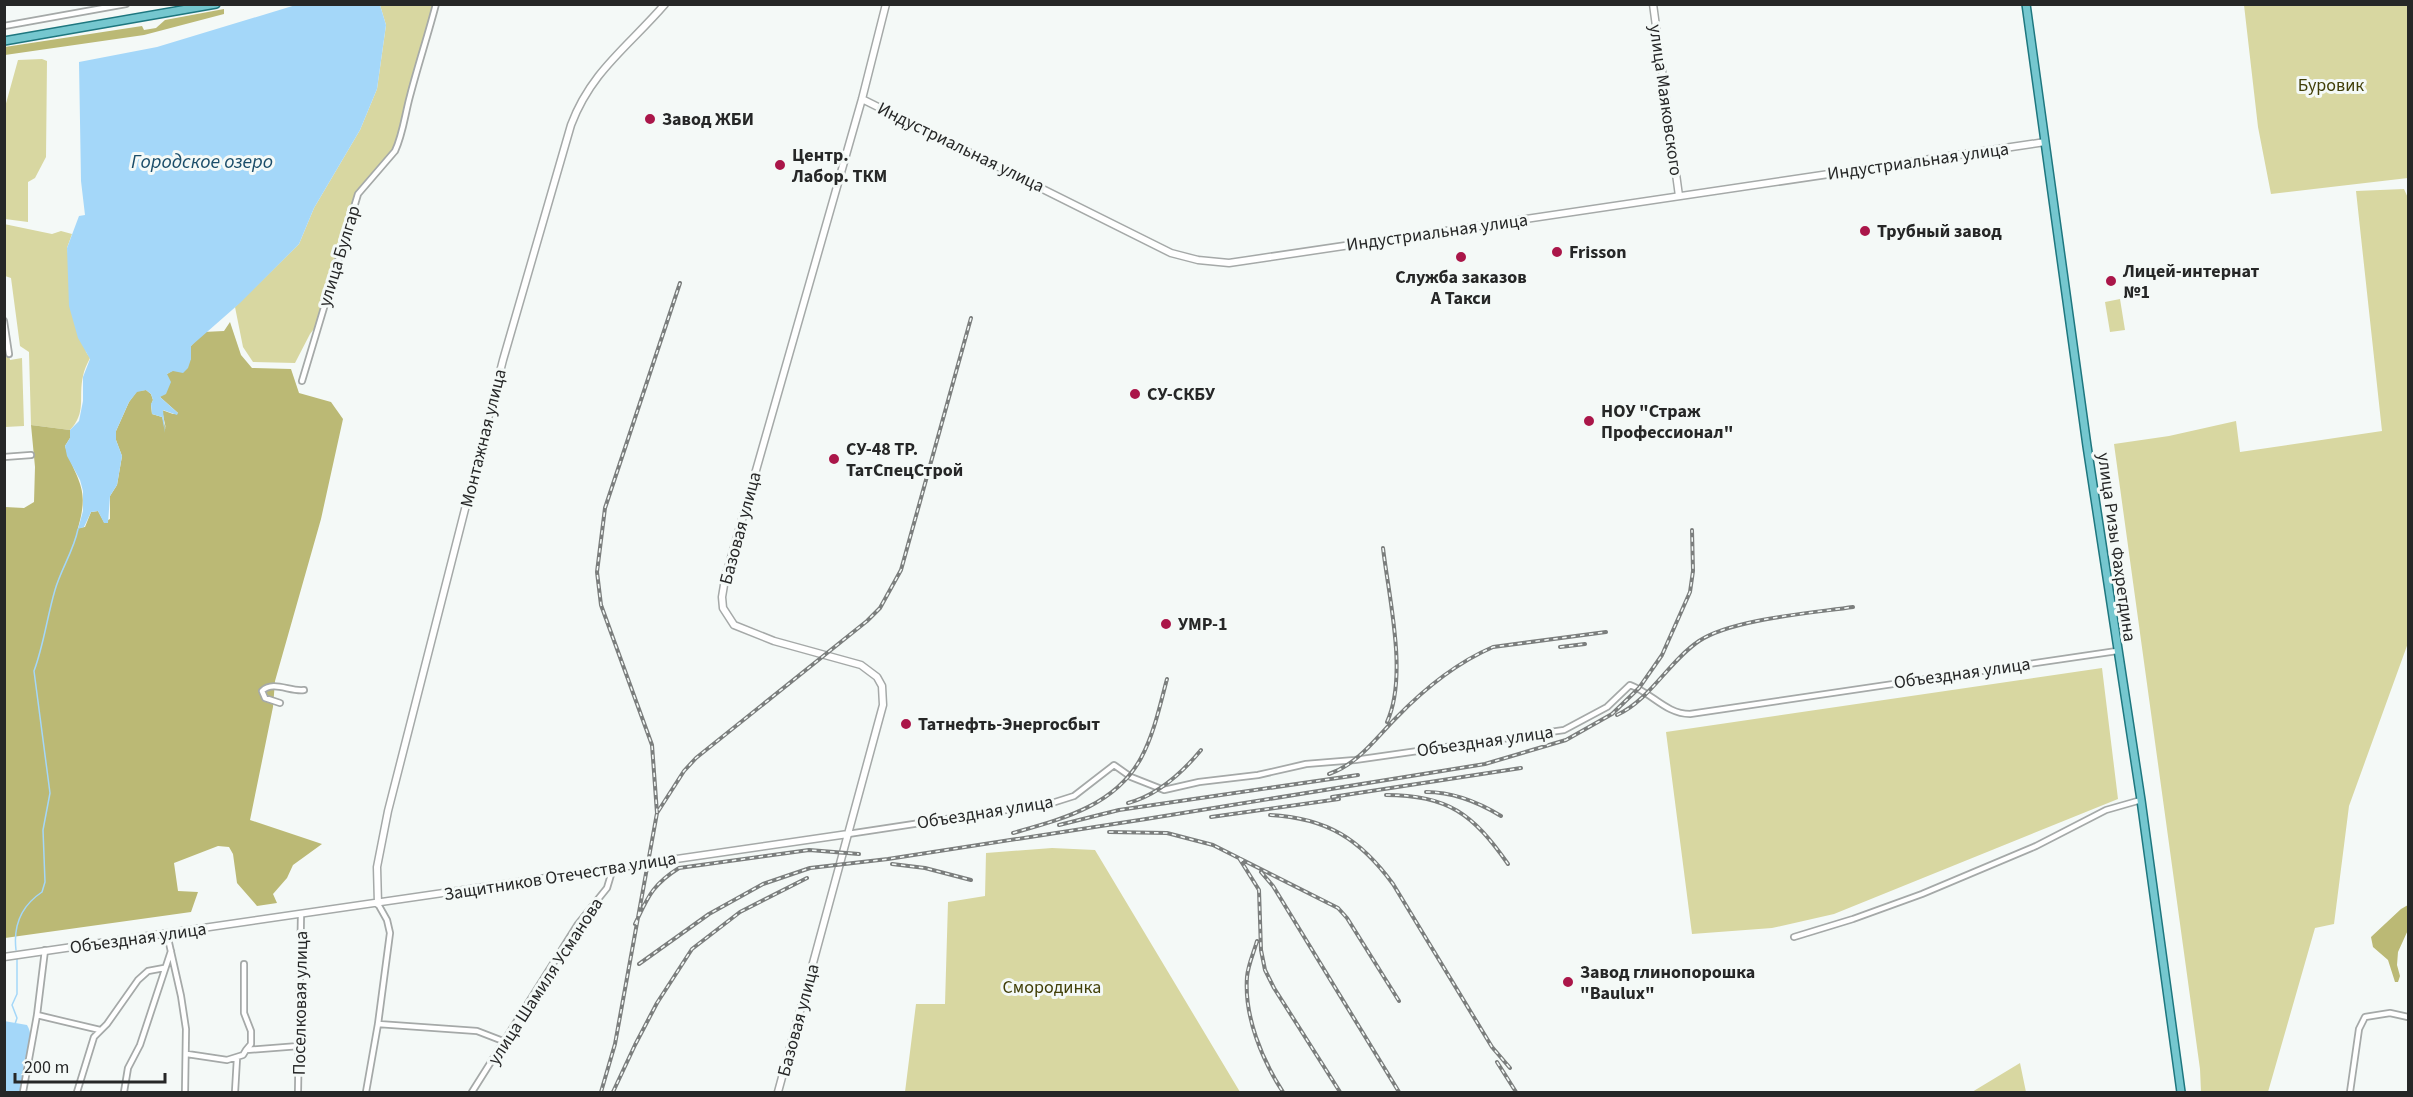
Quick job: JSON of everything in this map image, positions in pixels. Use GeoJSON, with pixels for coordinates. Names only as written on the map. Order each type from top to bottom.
{"type":"FeatureCollection","features":[{"type":"Feature","properties":{"kind":"main road"},"geometry":{"type":"LineString","coordinates":[[4,41],[216,4]]}},
{"type":"Feature","properties":{"kind":"main road","name":"улица Ризы Фахретдина"},"geometry":{"type":"LineString","coordinates":[[2026,4],[2181,1092]]}},
{"type":"Feature","properties":{"kind":"street"},"geometry":{"type":"LineString","coordinates":[[4,26],[126,4]]}},
{"type":"Feature","properties":{"kind":"street","name":"улица Булгар"},"geometry":{"type":"LineString","coordinates":[[302,381],[358,194],[395,151],[399,142],[436,4]]}},
{"type":"Feature","properties":{"kind":"street","name":"Монтажная улица"},"geometry":{"type":"LineString","coordinates":[[378,904],[377,867],[388,811],[503,360],[571,125],[579,103],[599,74],[665,4]]}},
{"type":"Feature","properties":{"kind":"street","name":"Базовая улица"},"geometry":{"type":"LineString","coordinates":[[778,1092],[883,705],[882,686],[877,677],[861,665],[774,641],[736,626],[723,608],[722,597],[725,579],[862,99],[886,4]]}},
{"type":"Feature","properties":{"kind":"street","name":"улица Маяковского"},"geometry":{"type":"LineString","coordinates":[[1653,4],[1679,196]]}},
{"type":"Feature","properties":{"kind":"street","name":"Индустриальная улица"},"geometry":{"type":"LineString","coordinates":[[862,99],[1171,253],[1198,260],[1229,263],[2045,142]]}},
{"type":"Feature","properties":{"kind":"street"},"geometry":{"type":"LineString","coordinates":[[4,321],[9,354]]}},
{"type":"Feature","properties":{"kind":"street"},"geometry":{"type":"LineString","coordinates":[[4,457],[30,454]]}},
{"type":"Feature","properties":{"kind":"street","name":"Объездная улица"},"geometry":{"type":"LineString","coordinates":[[848,834],[1052,803],[1074,796],[1114,765],[1131,777],[1164,790],[1199,782],[1258,775],[1306,764],[1355,760],[1564,730],[1607,707],[1630,685],[1647,693],[1677,714],[1690,714],[2117,651]]}},
{"type":"Feature","properties":{"kind":"street"},"geometry":{"type":"LineString","coordinates":[[280,703],[265,698],[262,691],[271,686],[297,691],[304,690]]}},
{"type":"Feature","properties":{"kind":"street"},"geometry":{"type":"LineString","coordinates":[[1794,936],[1853,919],[1922,894],[2036,846],[2106,810],[2141,800]]}},
{"type":"Feature","properties":{"kind":"street","name":"Защитников Отечества улица"},"geometry":{"type":"LineString","coordinates":[[271,919],[848,834]]}},
{"type":"Feature","properties":{"kind":"street","name":"улица Шамиля Усманова"},"geometry":{"type":"LineString","coordinates":[[472,1092],[578,924],[607,888],[613,868]]}},
{"type":"Feature","properties":{"kind":"street"},"geometry":{"type":"LineString","coordinates":[[366,1092],[390,933],[387,920],[378,904]]}},
{"type":"Feature","properties":{"kind":"street","name":"Поселковая улица"},"geometry":{"type":"LineString","coordinates":[[298,1092],[301,914]]}},
{"type":"Feature","properties":{"kind":"street","name":"Объездная улица"},"geometry":{"type":"LineString","coordinates":[[4,957],[271,919]]}},
{"type":"Feature","properties":{"kind":"street"},"geometry":{"type":"LineString","coordinates":[[167,934],[181,996],[187,1054],[185,1092]]}},
{"type":"Feature","properties":{"kind":"street"},"geometry":{"type":"LineString","coordinates":[[23,1092],[37,1015],[45,950]]}},
{"type":"Feature","properties":{"kind":"street"},"geometry":{"type":"LineString","coordinates":[[124,1092],[128,1068],[140,1045],[171,951]]}},
{"type":"Feature","properties":{"kind":"street"},"geometry":{"type":"LineString","coordinates":[[187,1054],[219,1059],[237,1058],[243,1055],[251,1044],[244,1013],[244,964]]}},
{"type":"Feature","properties":{"kind":"street"},"geometry":{"type":"LineString","coordinates":[[77,1092],[89,1047],[100,1030],[138,980],[148,971],[164,968]]}},
{"type":"Feature","properties":{"kind":"street"},"geometry":{"type":"LineString","coordinates":[[2350,1092],[2358,1029],[2364,1017],[2390,1013],[2409,1017]]}},
{"type":"Feature","properties":{"kind":"street"},"geometry":{"type":"LineString","coordinates":[[37,1015],[100,1030]]}},
{"type":"Feature","properties":{"kind":"street"},"geometry":{"type":"LineString","coordinates":[[378,1024],[477,1031],[503,1041]]}},
{"type":"Feature","properties":{"kind":"street"},"geometry":{"type":"LineString","coordinates":[[246,1050],[299,1046]]}},
{"type":"Feature","properties":{"kind":"street"},"geometry":{"type":"LineString","coordinates":[[235,1092],[237,1058]]}},
{"type":"Feature","properties":{"kind":"green space"},"geometry":{"type":"Polygon","coordinates":[[[380,5],[434,5],[395,146],[357,191],[317,325],[295,363],[253,362],[243,347],[235,307],[299,244],[314,208],[360,130],[377,89],[386,25],[380,5]]]}},
{"type":"Feature","properties":{"kind":"green space","name":"Буровик"},"geometry":{"type":"Polygon","coordinates":[[[2244,5],[2408,5],[2408,178],[2271,194],[2258,127],[2244,5]]]}},
{"type":"Feature","properties":{"kind":"green space"},"geometry":{"type":"Polygon","coordinates":[[[42,59],[47,61],[46,157],[35,178],[28,182],[28,222],[5,219],[5,107],[18,60],[42,59]]]}},
{"type":"Feature","properties":{"kind":"green space"},"geometry":{"type":"Polygon","coordinates":[[[2404,189],[2408,198],[2408,643],[2349,806],[2334,924],[2315,928],[2268,1092],[2201,1092],[2200,1069],[2114,444],[2169,436],[2236,421],[2240,452],[2382,431],[2356,191],[2404,189]]]}},
{"type":"Feature","properties":{"kind":"green space"},"geometry":{"type":"Polygon","coordinates":[[[4,224],[52,234],[61,231],[72,234],[67,248],[86,352],[90,358],[83,376],[80,411],[70,430],[31,425],[29,352],[20,346],[11,278],[5,276],[4,224]]]}},
{"type":"Feature","properties":{"kind":"green space"},"geometry":{"type":"Polygon","coordinates":[[[2120,299],[2125,330],[2110,332],[2105,302],[2120,299]]]}},
{"type":"Feature","properties":{"kind":"green space"},"geometry":{"type":"Polygon","coordinates":[[[4,321],[10,360],[22,358],[24,426],[5,427],[4,321]]]}},
{"type":"Feature","properties":{"kind":"green space"},"geometry":{"type":"Polygon","coordinates":[[[2102,668],[2118,799],[1834,914],[1772,928],[1692,934],[1666,732],[2102,668]]]}},
{"type":"Feature","properties":{"kind":"green space","name":"Смородинка"},"geometry":{"type":"Polygon","coordinates":[[[1052,848],[1095,850],[1240,1092],[905,1092],[916,1004],[945,1004],[948,902],[985,896],[986,853],[1052,848]]]}},
{"type":"Feature","properties":{"kind":"green space"},"geometry":{"type":"Polygon","coordinates":[[[2020,1063],[2026,1092],[1972,1092],[2020,1063]]]}},
{"type":"Feature","properties":{"kind":"shaded area"},"geometry":{"type":"Polygon","coordinates":[[[224,9],[224,14],[144,35],[5,55],[5,47],[142,26],[144,30],[156,28],[165,20],[224,9]]]}},
{"type":"Feature","properties":{"kind":"shaded area"},"geometry":{"type":"Polygon","coordinates":[[[230,322],[241,355],[252,368],[291,369],[299,393],[331,402],[343,419],[321,519],[275,681],[273,707],[250,820],[322,844],[293,865],[287,878],[273,894],[277,903],[257,906],[237,883],[233,854],[229,847],[218,846],[174,863],[178,891],[198,892],[191,912],[5,938],[5,507],[24,508],[34,502],[35,467],[31,425],[70,430],[70,438],[65,446],[80,485],[83,503],[78,528],[85,527],[91,512],[98,511],[104,522],[110,519],[110,496],[117,485],[122,456],[116,440],[116,431],[129,402],[137,391],[146,390],[151,394],[153,400],[152,414],[162,417],[166,429],[162,410],[173,414],[178,413],[160,397],[167,374],[191,359],[191,346],[203,332],[224,331],[230,322]]]}},
{"type":"Feature","properties":{"kind":"shaded area"},"geometry":{"type":"Polygon","coordinates":[[[2408,905],[2408,930],[2398,952],[2397,965],[2400,976],[2398,982],[2395,982],[2388,960],[2373,947],[2371,937],[2408,905]]]}},
{"type":"Feature","properties":{"kind":"water","name":"Городское озеро"},"geometry":{"type":"Polygon","coordinates":[[[299,4],[380,5],[386,25],[377,89],[360,130],[314,208],[299,244],[240,303],[191,346],[191,359],[188,368],[183,373],[173,371],[167,374],[171,382],[166,394],[160,397],[178,413],[177,415],[163,410],[165,433],[162,417],[152,414],[151,394],[146,390],[137,392],[129,402],[116,431],[116,440],[122,456],[117,485],[110,496],[108,523],[104,523],[98,511],[91,512],[84,527],[78,529],[83,511],[83,491],[80,480],[67,456],[65,446],[70,438],[70,430],[79,421],[83,401],[83,377],[90,359],[78,338],[69,306],[67,248],[79,216],[85,215],[81,181],[79,62],[157,47],[299,4]]]}},
{"type":"Feature","properties":{"kind":"water"},"geometry":{"type":"Polygon","coordinates":[[[4,1021],[27,1025],[29,1030],[30,1040],[23,1065],[25,1070],[20,1092],[5,1092],[4,1021]]]}},
{"type":"Feature","properties":{"kind":"waterway"},"geometry":{"type":"LineString","coordinates":[[16,950],[17,924],[29,903],[42,892],[45,882],[43,830],[50,793],[34,671],[55,590],[78,529]]}},
{"type":"Feature","properties":{"kind":"waterway"},"geometry":{"type":"LineString","coordinates":[[15,1024],[17,1018],[12,1005],[17,994],[17,959]]}},
{"type":"Feature","properties":{"kind":"railway"},"geometry":{"type":"LineString","coordinates":[[657,813],[652,745],[601,605],[597,572],[605,508],[680,283]]}},
{"type":"Feature","properties":{"kind":"railway"},"geometry":{"type":"LineString","coordinates":[[601,1092],[615,1044],[657,813],[684,771],[696,758],[867,621],[880,608],[901,570],[971,318]]}},
{"type":"Feature","properties":{"kind":"railway"},"geometry":{"type":"LineString","coordinates":[[639,964],[709,914],[763,884],[810,868],[888,859],[1485,764],[1566,740],[1612,714],[1639,688],[1662,655],[1690,592],[1693,571],[1692,530]]}},
{"type":"Feature","properties":{"kind":"railway"},"geometry":{"type":"LineString","coordinates":[[1383,548],[1397,660],[1393,703],[1387,722]]}},
{"type":"Feature","properties":{"kind":"railway"},"geometry":{"type":"LineString","coordinates":[[1617,715],[1640,700],[1678,659],[1699,641],[1713,633],[1751,622],[1853,607]]}},
{"type":"Feature","properties":{"kind":"railway"},"geometry":{"type":"LineString","coordinates":[[1329,774],[1349,764],[1429,687],[1479,653],[1493,647],[1606,632]]}},
{"type":"Feature","properties":{"kind":"railway"},"geometry":{"type":"LineString","coordinates":[[1560,647],[1585,644]]}},
{"type":"Feature","properties":{"kind":"railway"},"geometry":{"type":"LineString","coordinates":[[1013,833],[1068,816],[1102,799],[1117,788],[1130,774],[1146,749],[1167,679]]}},
{"type":"Feature","properties":{"kind":"railway"},"geometry":{"type":"LineString","coordinates":[[1128,803],[1149,795],[1169,782],[1201,750]]}},
{"type":"Feature","properties":{"kind":"railway"},"geometry":{"type":"LineString","coordinates":[[1332,797],[1521,768]]}},
{"type":"Feature","properties":{"kind":"railway"},"geometry":{"type":"LineString","coordinates":[[1059,825],[1119,810],[1358,775]]}},
{"type":"Feature","properties":{"kind":"railway"},"geometry":{"type":"LineString","coordinates":[[1426,792],[1465,799],[1501,816]]}},
{"type":"Feature","properties":{"kind":"railway"},"geometry":{"type":"LineString","coordinates":[[1386,795],[1426,799],[1457,811],[1483,832],[1508,864]]}},
{"type":"Feature","properties":{"kind":"railway"},"geometry":{"type":"LineString","coordinates":[[1211,817],[1339,799]]}},
{"type":"Feature","properties":{"kind":"railway"},"geometry":{"type":"LineString","coordinates":[[1270,815],[1290,817],[1325,826],[1355,843],[1381,868],[1492,1047],[1510,1068]]}},
{"type":"Feature","properties":{"kind":"railway"},"geometry":{"type":"LineString","coordinates":[[1109,832],[1167,833],[1213,845],[1338,908],[1347,918],[1399,1001]]}},
{"type":"Feature","properties":{"kind":"railway"},"geometry":{"type":"LineString","coordinates":[[635,924],[652,892],[679,868],[809,850],[859,854]]}},
{"type":"Feature","properties":{"kind":"railway"},"geometry":{"type":"LineString","coordinates":[[1239,858],[1259,890],[1261,950],[1265,970],[1340,1092]]}},
{"type":"Feature","properties":{"kind":"railway"},"geometry":{"type":"LineString","coordinates":[[892,864],[925,868],[971,880]]}},
{"type":"Feature","properties":{"kind":"railway"},"geometry":{"type":"LineString","coordinates":[[1261,872],[1273,886],[1399,1092]]}},
{"type":"Feature","properties":{"kind":"railway"},"geometry":{"type":"LineString","coordinates":[[613,1092],[657,1003],[692,949],[740,912],[807,878]]}},
{"type":"Feature","properties":{"kind":"railway"},"geometry":{"type":"LineString","coordinates":[[1257,941],[1247,977],[1248,1007],[1262,1052],[1283,1092]]}},
{"type":"Feature","properties":{"kind":"railway"},"geometry":{"type":"LineString","coordinates":[[1497,1062],[1516,1092]]}},
{"type":"Feature","properties":{"kind":"place","name":"Завод ЖБИ"},"geometry":{"type":"Point","coordinates":[650,119]}},
{"type":"Feature","properties":{"kind":"place","name":"Центр. Лабор. ТКМ"},"geometry":{"type":"Point","coordinates":[780,165]}},
{"type":"Feature","properties":{"kind":"place","name":"Трубный завод"},"geometry":{"type":"Point","coordinates":[1865,231]}},
{"type":"Feature","properties":{"kind":"place","name":"Frisson"},"geometry":{"type":"Point","coordinates":[1557,252]}},
{"type":"Feature","properties":{"kind":"place","name":"Служба заказов А Такси"},"geometry":{"type":"Point","coordinates":[1461,257]}},
{"type":"Feature","properties":{"kind":"place","name":"Лицей-интернат №1"},"geometry":{"type":"Point","coordinates":[2111,281]}},
{"type":"Feature","properties":{"kind":"place","name":"СУ-СКБУ"},"geometry":{"type":"Point","coordinates":[1135,394]}},
{"type":"Feature","properties":{"kind":"place","name":"НОУ \"Страж Профессионал\""},"geometry":{"type":"Point","coordinates":[1589,421]}},
{"type":"Feature","properties":{"kind":"place","name":"СУ-48 ТР. ТатСпецСтрой"},"geometry":{"type":"Point","coordinates":[834,459]}},
{"type":"Feature","properties":{"kind":"place","name":"УМР-1"},"geometry":{"type":"Point","coordinates":[1166,624]}},
{"type":"Feature","properties":{"kind":"place","name":"Татнефть-Энергосбыт"},"geometry":{"type":"Point","coordinates":[906,724]}},
{"type":"Feature","properties":{"kind":"place","name":"Завод глинопорошка \"Baulux\""},"geometry":{"type":"Point","coordinates":[1568,982]}}]}
